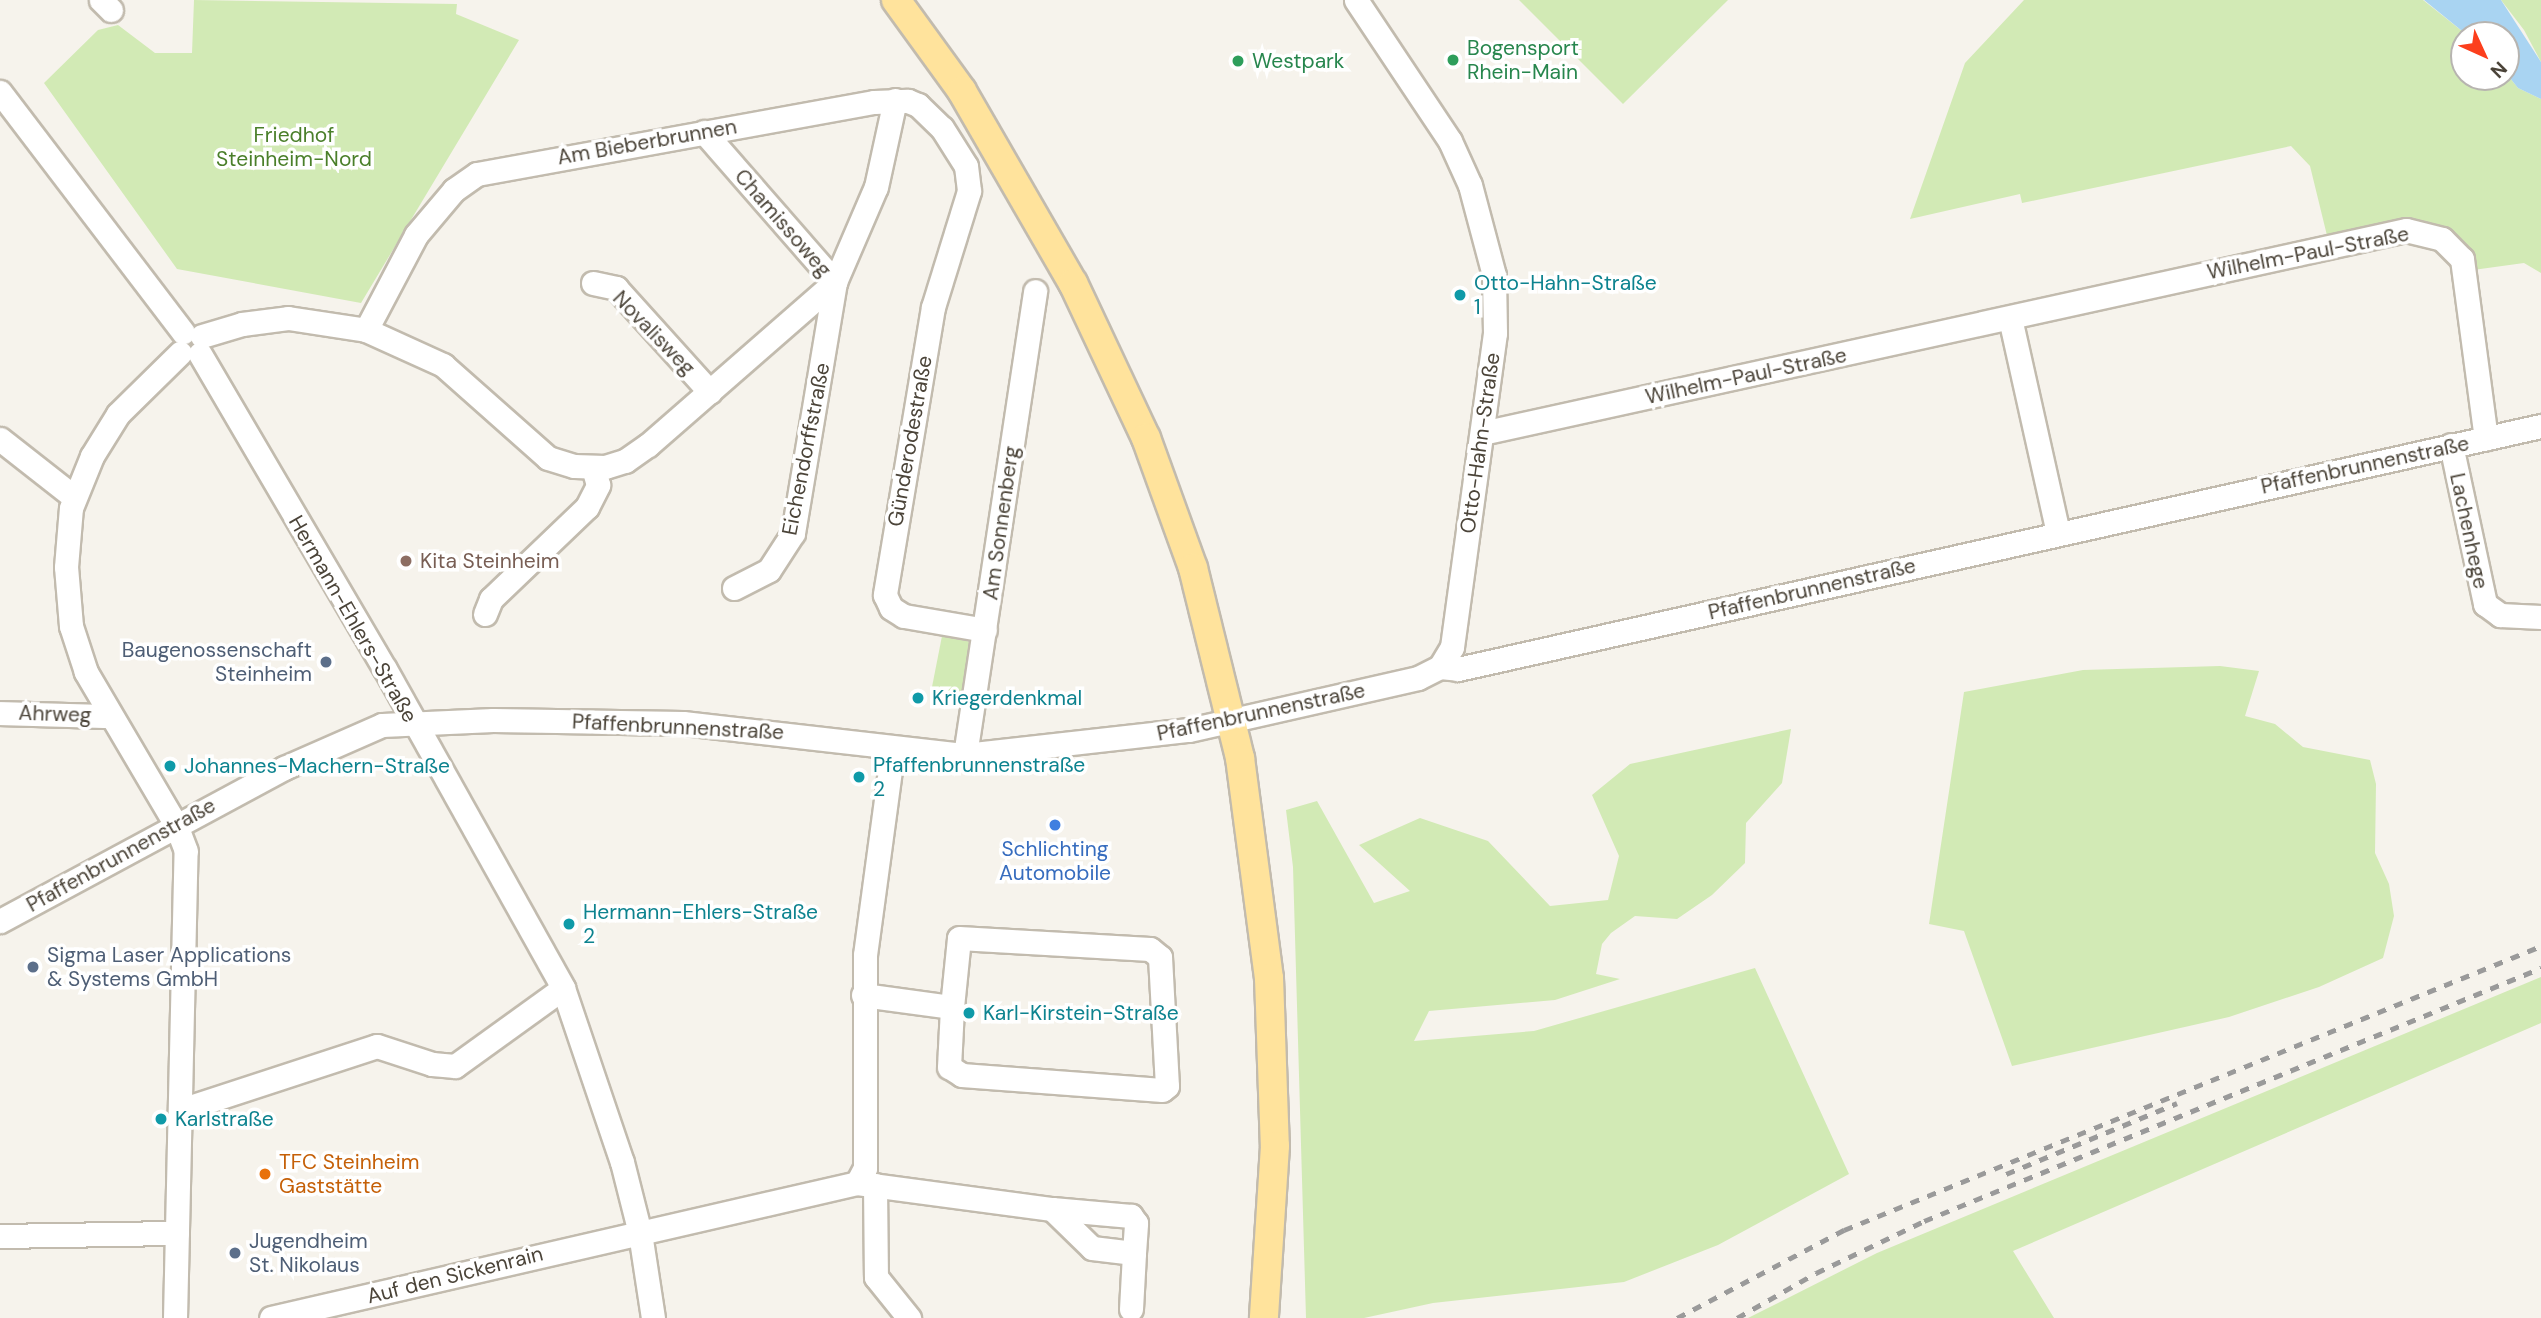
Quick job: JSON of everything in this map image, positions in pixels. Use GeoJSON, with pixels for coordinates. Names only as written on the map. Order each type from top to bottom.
{"type":"FeatureCollection","features":[{"type":"Feature","properties":{"kind":"main road"},"geometry":{"type":"LineString","coordinates":[[896,0],[962,91],[1019,185],[1129,400],[1182,530],[1233,722],[1256,874],[1272,1025],[1275,1146],[1264,1318]]}},
{"type":"Feature","properties":{"kind":"street","name":"Otto-Hahn-Straße"},"geometry":{"type":"LineString","coordinates":[[1356,0],[1450,141],[1483,227],[1497,312],[1452,647],[1440,667]]}},
{"type":"Feature","properties":{"kind":"street","name":"Hermann-Ehlers-Straße"},"geometry":{"type":"LineString","coordinates":[[0,92],[191,344],[385,669],[412,723],[539,939],[563,988],[610,1120],[640,1233],[653,1318]]}},
{"type":"Feature","properties":{"kind":"street"},"geometry":{"type":"LineString","coordinates":[[176,1318],[187,865],[176,825],[86,672],[71,626],[66,545],[74,497],[111,423],[191,344],[242,324],[288,318],[366,330],[443,365],[539,453],[558,462],[593,468],[635,455],[835,282],[876,187],[895,100]]}},
{"type":"Feature","properties":{"kind":"street","name":"Am Bieberbrunnen"},"geometry":{"type":"LineString","coordinates":[[366,330],[416,235],[446,198],[471,177],[494,169],[895,100]]}},
{"type":"Feature","properties":{"kind":"street","name":"Günderodestraße"},"geometry":{"type":"LineString","coordinates":[[895,100],[908,101],[932,116],[965,166],[969,180],[965,205],[933,307],[885,595],[891,608],[904,616],[985,630]]}},
{"type":"Feature","properties":{"kind":"street","name":"Chamissoweg"},"geometry":{"type":"LineString","coordinates":[[704,132],[835,282]]}},
{"type":"Feature","properties":{"kind":"street","name":"Wilhelm-Paul-Straße"},"geometry":{"type":"LineString","coordinates":[[1482,433],[2011,318],[2365,237],[2423,232],[2447,243],[2462,259],[2486,438]]}},
{"type":"Feature","properties":{"kind":"street","name":"Eichendorffstraße"},"geometry":{"type":"LineString","coordinates":[[734,589],[769,570],[793,533],[835,282]]}},
{"type":"Feature","properties":{"kind":"street","name":"Novalisweg"},"geometry":{"type":"LineString","coordinates":[[593,283],[616,288],[710,392]]}},
{"type":"Feature","properties":{"kind":"street","name":"Am Sonnenberg"},"geometry":{"type":"LineString","coordinates":[[965,755],[1035,291]]}},
{"type":"Feature","properties":{"kind":"street"},"geometry":{"type":"LineString","coordinates":[[2011,318],[2058,533]]}},
{"type":"Feature","properties":{"kind":"street","name":"Pfaffenbrunnenstraße"},"geometry":{"type":"LineString","coordinates":[[0,921],[176,825],[343,739],[382,726],[412,723],[683,723],[775,730],[893,748],[965,755],[1133,738],[1233,722],[1418,678],[1440,667],[1458,669],[2541,426]]}},
{"type":"Feature","properties":{"kind":"street"},"geometry":{"type":"LineString","coordinates":[[0,439],[74,497]]}},
{"type":"Feature","properties":{"kind":"street","name":"Lachenhege"},"geometry":{"type":"LineString","coordinates":[[2451,445],[2482,597],[2494,614],[2541,617]]}},
{"type":"Feature","properties":{"kind":"street"},"geometry":{"type":"LineString","coordinates":[[485,614],[491,599],[587,507],[598,485],[593,468]]}},
{"type":"Feature","properties":{"kind":"street","name":"Ahrweg"},"geometry":{"type":"LineString","coordinates":[[0,713],[110,716]]}},
{"type":"Feature","properties":{"kind":"street"},"geometry":{"type":"LineString","coordinates":[[893,748],[863,995],[864,1168],[876,1278],[909,1318]]}},
{"type":"Feature","properties":{"kind":"street"},"geometry":{"type":"LineString","coordinates":[[959,938],[1150,950],[1160,957],[1167,1086],[1161,1090],[962,1075],[949,1066],[952,1007],[959,938]]}},
{"type":"Feature","properties":{"kind":"street"},"geometry":{"type":"LineString","coordinates":[[181,1110],[376,1046],[432,1064],[455,1066],[563,988]]}},
{"type":"Feature","properties":{"kind":"street"},"geometry":{"type":"LineString","coordinates":[[863,995],[952,1007]]}},
{"type":"Feature","properties":{"kind":"street"},"geometry":{"type":"LineString","coordinates":[[640,1233],[867,1184],[1052,1209],[1131,1216],[1136,1223],[1131,1309]]}},
{"type":"Feature","properties":{"kind":"street"},"geometry":{"type":"LineString","coordinates":[[1052,1209],[1092,1248],[1134,1254]]}},
{"type":"Feature","properties":{"kind":"street"},"geometry":{"type":"LineString","coordinates":[[0,1236],[177,1233]]}},
{"type":"Feature","properties":{"kind":"street","name":"Auf den Sickenrain"},"geometry":{"type":"LineString","coordinates":[[271,1318],[640,1233]]}},
{"type":"Feature","properties":{"kind":"green space","name":"Friedhof Steinheim-Nord"},"geometry":{"type":"Polygon","coordinates":[[[194,0],[457,4],[456,14],[519,40],[361,303],[177,269],[44,83],[98,30],[118,25],[155,53],[192,53],[194,0]]]}},
{"type":"Feature","properties":{"kind":"green space"},"geometry":{"type":"Polygon","coordinates":[[[1519,0],[1728,0],[1623,104],[1519,0]]]}},
{"type":"Feature","properties":{"kind":"green space"},"geometry":{"type":"Polygon","coordinates":[[[2024,0],[2423,0],[2450,21],[2450,91],[2520,89],[2541,99],[2541,273],[2524,263],[2473,270],[2439,232],[2332,256],[2310,166],[2291,146],[2022,203],[2020,194],[1910,219],[1965,63],[2024,0]]]}},
{"type":"Feature","properties":{"kind":"green space"},"geometry":{"type":"Polygon","coordinates":[[[2501,0],[2541,0],[2541,62],[2520,21],[2517,21],[2501,0]]]}},
{"type":"Feature","properties":{"kind":"green space"},"geometry":{"type":"Polygon","coordinates":[[[942,636],[976,643],[964,698],[931,692],[942,636]]]}},
{"type":"Feature","properties":{"kind":"green space"},"geometry":{"type":"Polygon","coordinates":[[[2220,666],[2259,671],[2245,716],[2275,724],[2303,747],[2370,760],[2376,784],[2375,853],[2389,884],[2394,916],[2383,958],[2319,987],[2229,1017],[2012,1066],[1964,931],[1929,924],[1964,692],[2083,670],[2220,666]]]}},
{"type":"Feature","properties":{"kind":"green space"},"geometry":{"type":"Polygon","coordinates":[[[1791,729],[1782,783],[1746,823],[1745,863],[1712,895],[1677,919],[1635,916],[1611,933],[1602,944],[1596,974],[1620,979],[1555,1000],[1429,1011],[1414,1041],[1534,1031],[1755,968],[1849,1174],[1718,1245],[1624,1282],[1433,1303],[1364,1318],[1306,1318],[1293,867],[1286,810],[1317,801],[1374,903],[1410,891],[1359,845],[1420,818],[1488,841],[1550,906],[1608,900],[1619,856],[1592,795],[1630,764],[1791,729]]]}},
{"type":"Feature","properties":{"kind":"green space"},"geometry":{"type":"Polygon","coordinates":[[[2541,977],[2541,1023],[2013,1251],[2054,1318],[1748,1318],[1877,1253],[2541,977]]]}},
{"type":"Feature","properties":{"kind":"water"},"geometry":{"type":"Polygon","coordinates":[[[2424,0],[2501,0],[2515,21],[2450,21],[2424,0]]]}},
{"type":"Feature","properties":{"kind":"water"},"geometry":{"type":"Polygon","coordinates":[[[2520,29],[2541,62],[2541,99],[2520,89],[2520,29]]]}},
{"type":"Feature","properties":{"kind":"railway"},"geometry":{"type":"LineString","coordinates":[[1677,1318],[1844,1230],[2541,946]]}},
{"type":"Feature","properties":{"kind":"railway"},"geometry":{"type":"LineString","coordinates":[[1737,1318],[1816,1273],[1924,1221],[2541,968]]}},
{"type":"Feature","properties":{"kind":"railway"},"geometry":{"type":"LineString","coordinates":[[2006,1174],[2177,1103]]}},
{"type":"Feature","properties":{"kind":"place","name":"Bogensport Rhein-Main"},"geometry":{"type":"Point","coordinates":[1453,60]}},
{"type":"Feature","properties":{"kind":"place","name":"Westpark"},"geometry":{"type":"Point","coordinates":[1238,61]}},
{"type":"Feature","properties":{"kind":"place","name":"Otto-Hahn-Straße 1"},"geometry":{"type":"Point","coordinates":[1460,295]}},
{"type":"Feature","properties":{"kind":"place","name":"Kita Steinheim"},"geometry":{"type":"Point","coordinates":[406,561]}},
{"type":"Feature","properties":{"kind":"place","name":"Baugenossenschaft Steinheim"},"geometry":{"type":"Point","coordinates":[326,662]}},
{"type":"Feature","properties":{"kind":"place","name":"Kriegerdenkmal"},"geometry":{"type":"Point","coordinates":[918,698]}},
{"type":"Feature","properties":{"kind":"place","name":"Johannes-Machern-Straße"},"geometry":{"type":"Point","coordinates":[170,766]}},
{"type":"Feature","properties":{"kind":"place","name":"Pfaffenbrunnenstraße 2"},"geometry":{"type":"Point","coordinates":[859,777]}},
{"type":"Feature","properties":{"kind":"place","name":"Schlichting Automobile"},"geometry":{"type":"Point","coordinates":[1055,825]}},
{"type":"Feature","properties":{"kind":"place","name":"Hermann-Ehlers-Straße 2"},"geometry":{"type":"Point","coordinates":[569,924]}},
{"type":"Feature","properties":{"kind":"place","name":"Sigma Laser Applications & Systems GmbH"},"geometry":{"type":"Point","coordinates":[33,967]}},
{"type":"Feature","properties":{"kind":"place","name":"Karl-Kirstein-Straße"},"geometry":{"type":"Point","coordinates":[969,1013]}},
{"type":"Feature","properties":{"kind":"place","name":"Karlstraße"},"geometry":{"type":"Point","coordinates":[161,1119]}},
{"type":"Feature","properties":{"kind":"place","name":"TFC Steinheim Gaststätte"},"geometry":{"type":"Point","coordinates":[265,1174]}},
{"type":"Feature","properties":{"kind":"place","name":"Jugendheim St. Nikolaus"},"geometry":{"type":"Point","coordinates":[235,1253]}}]}
